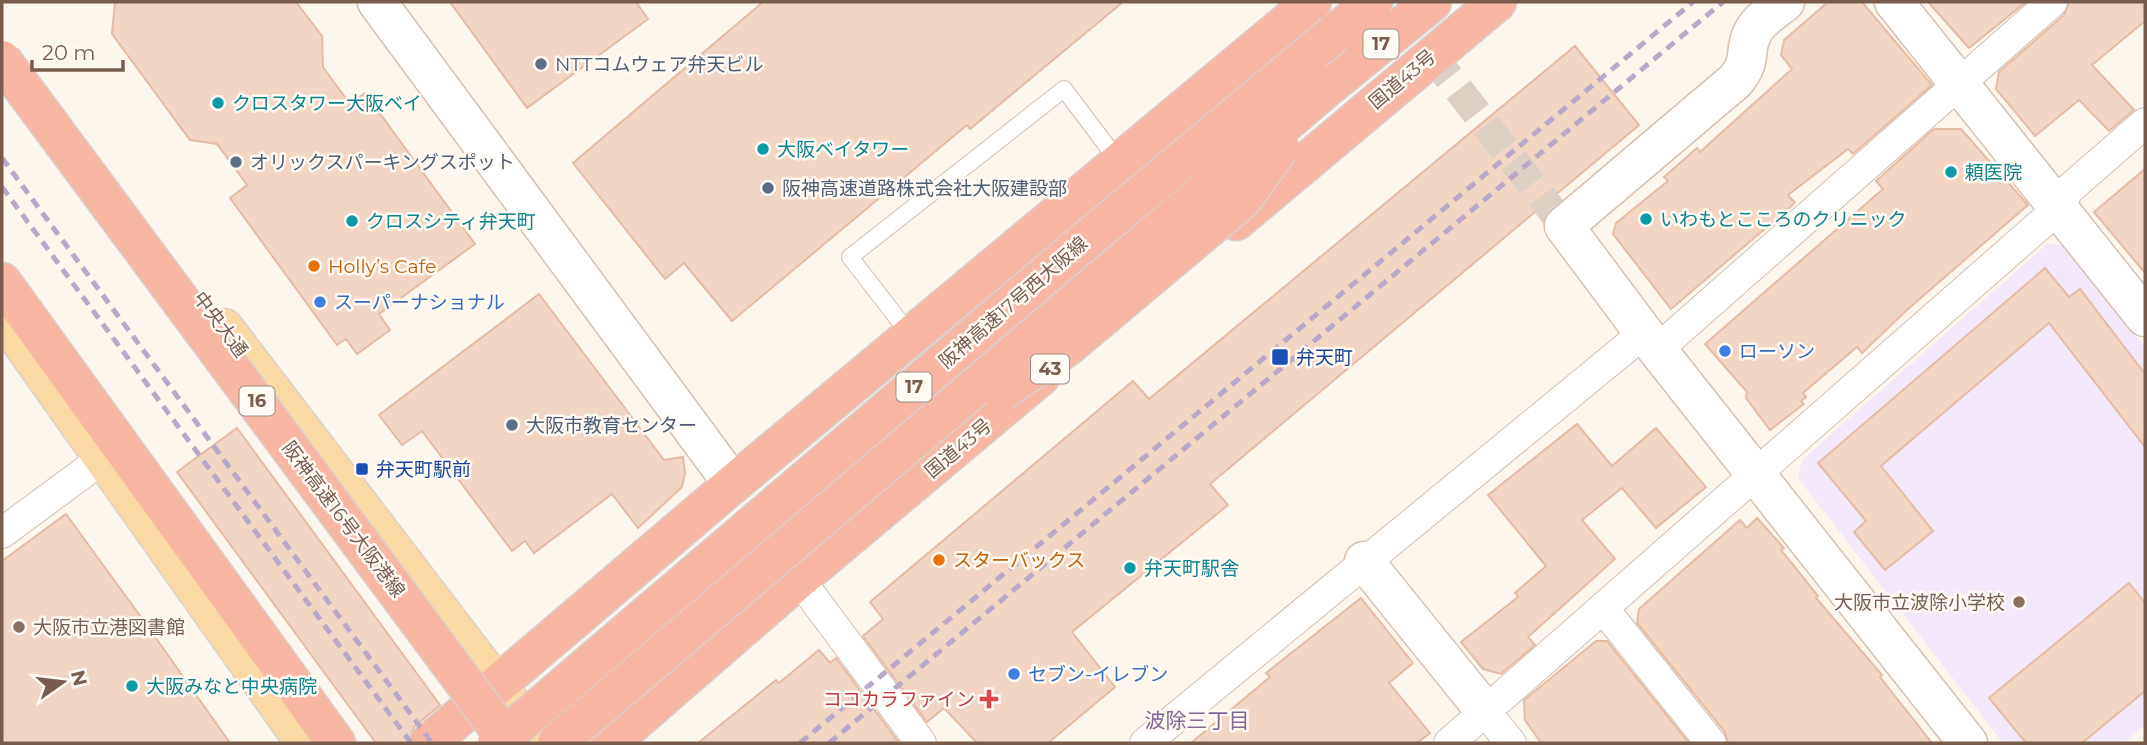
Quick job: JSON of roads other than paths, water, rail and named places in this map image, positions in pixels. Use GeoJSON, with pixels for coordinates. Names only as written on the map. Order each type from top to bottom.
{"type":"FeatureCollection","features":[{"type":"Feature","properties":{"kind":"highway"},"geometry":{"type":"LineString","coordinates":[[429,743],[733,484],[1311,2]]}},
{"type":"Feature","properties":{"kind":"highway","name":"阪神高速17号西大阪線"},"geometry":{"type":"LineString","coordinates":[[497,743],[1084,242],[1373,2]]}},
{"type":"Feature","properties":{"kind":"highway","name":"17"},"geometry":{"type":"LineString","coordinates":[[556,743],[870,475],[1067,347],[1242,201],[1271,159],[1330,85],[1432,2]]}},
{"type":"Feature","properties":{"kind":"highway","name":"国道43号"},"geometry":{"type":"LineString","coordinates":[[610,743],[799,579],[1090,334],[1212,242],[1497,2]]}},
{"type":"Feature","properties":{"kind":"highway","name":"阪神高速16号大阪港線"},"geometry":{"type":"LineString","coordinates":[[2,60],[509,743]]}},
{"type":"Feature","properties":{"kind":"highway","name":"国道43号"},"geometry":{"type":"LineString","coordinates":[[626,575],[646,599],[673,613],[714,608],[765,578],[1013,368],[1214,204],[1310,158]]}},
{"type":"Feature","properties":{"kind":"highway"},"geometry":{"type":"LineString","coordinates":[[2,282],[336,743]]}},
{"type":"Feature","properties":{"kind":"main road","name":"中央大通"},"geometry":{"type":"LineString","coordinates":[[2,37],[541,743]]}},
{"type":"Feature","properties":{"kind":"main road"},"geometry":{"type":"LineString","coordinates":[[2,315],[305,743]]}},
{"type":"Feature","properties":{"kind":"street"},"geometry":{"type":"LineString","coordinates":[[377,2],[733,484]]}},
{"type":"Feature","properties":{"kind":"street"},"geometry":{"type":"LineString","coordinates":[[1785,2],[1759,23],[1751,36],[1745,69],[1735,82],[1564,226],[1968,743]]}},
{"type":"Feature","properties":{"kind":"street"},"geometry":{"type":"LineString","coordinates":[[1894,2],[2145,317]]}},
{"type":"Feature","properties":{"kind":"street"},"geometry":{"type":"LineString","coordinates":[[1145,743],[1364,561],[1651,340],[1959,84],[2052,2]]}},
{"type":"Feature","properties":{"kind":"street"},"geometry":{"type":"LineString","coordinates":[[1449,743],[2059,208],[2068,190],[2145,123]]}},
{"type":"Feature","properties":{"kind":"street"},"geometry":{"type":"LineString","coordinates":[[2,533],[102,459]]}},
{"type":"Feature","properties":{"kind":"street"},"geometry":{"type":"LineString","coordinates":[[1364,561],[1511,743]]}},
{"type":"Feature","properties":{"kind":"street"},"geometry":{"type":"LineString","coordinates":[[799,579],[921,743]]}},
{"type":"Feature","properties":{"kind":"street"},"geometry":{"type":"LineString","coordinates":[[1603,608],[1711,743]]}},
{"type":"Feature","properties":{"kind":"lane"},"geometry":{"type":"LineString","coordinates":[[911,336],[850,257],[1064,89],[1120,162]]}},
{"type":"Feature","properties":{"kind":"tunnel"},"geometry":{"type":"LineString","coordinates":[[1431,54],[1564,226]]}},
{"type":"Feature","properties":{"kind":"railway"},"geometry":{"type":"LineString","coordinates":[[800,743],[1693,2]]}},
{"type":"Feature","properties":{"kind":"railway"},"geometry":{"type":"LineString","coordinates":[[829,743],[1723,2]]}},
{"type":"Feature","properties":{"kind":"railway"},"geometry":{"type":"LineString","coordinates":[[2,158],[432,743]]}},
{"type":"Feature","properties":{"kind":"railway"},"geometry":{"type":"LineString","coordinates":[[2,187],[411,743]]}},
{"type":"Feature","properties":{"kind":"place","name":"NTTコムウェア弁天ビル"},"geometry":{"type":"Point","coordinates":[541,64]}},
{"type":"Feature","properties":{"kind":"place","name":"クロスタワー大阪ベイ"},"geometry":{"type":"Point","coordinates":[218,103]}},
{"type":"Feature","properties":{"kind":"place","name":"大阪ベイタワー"},"geometry":{"type":"Point","coordinates":[763,149]}},
{"type":"Feature","properties":{"kind":"place","name":"オリックスパーキングスポット"},"geometry":{"type":"Point","coordinates":[236,162]}},
{"type":"Feature","properties":{"kind":"place","name":"頼医院"},"geometry":{"type":"Point","coordinates":[1951,172]}},
{"type":"Feature","properties":{"kind":"place","name":"阪神高速道路株式会社大阪建設部"},"geometry":{"type":"Point","coordinates":[768,188]}},
{"type":"Feature","properties":{"kind":"place","name":"いわもとこころのクリニック"},"geometry":{"type":"Point","coordinates":[1646,219]}},
{"type":"Feature","properties":{"kind":"place","name":"クロスシティ弁天町"},"geometry":{"type":"Point","coordinates":[352,221]}},
{"type":"Feature","properties":{"kind":"place","name":"Holly’s Cafe"},"geometry":{"type":"Point","coordinates":[314,266]}},
{"type":"Feature","properties":{"kind":"place","name":"スーパーナショナル"},"geometry":{"type":"Point","coordinates":[320,302]}},
{"type":"Feature","properties":{"kind":"place","name":"ローソン"},"geometry":{"type":"Point","coordinates":[1725,351]}},
{"type":"Feature","properties":{"kind":"place","name":"弁天町"},"geometry":{"type":"Point","coordinates":[1280,357]}},
{"type":"Feature","properties":{"kind":"place","name":"大阪市教育センター"},"geometry":{"type":"Point","coordinates":[512,425]}},
{"type":"Feature","properties":{"kind":"place","name":"弁天町駅前"},"geometry":{"type":"Point","coordinates":[362,469]}},
{"type":"Feature","properties":{"kind":"place","name":"スターバックス"},"geometry":{"type":"Point","coordinates":[939,560]}},
{"type":"Feature","properties":{"kind":"place","name":"弁天町駅舎"},"geometry":{"type":"Point","coordinates":[1130,568]}},
{"type":"Feature","properties":{"kind":"place","name":"大阪市立波除小学校"},"geometry":{"type":"Point","coordinates":[2019,602]}},
{"type":"Feature","properties":{"kind":"place","name":"大阪市立港図書館"},"geometry":{"type":"Point","coordinates":[19,627]}},
{"type":"Feature","properties":{"kind":"place","name":"セブン-イレブン"},"geometry":{"type":"Point","coordinates":[1014,674]}},
{"type":"Feature","properties":{"kind":"place","name":"大阪みなと中央病院"},"geometry":{"type":"Point","coordinates":[132,686]}},
{"type":"Feature","properties":{"kind":"place","name":"ココカラファイン"},"geometry":{"type":"Point","coordinates":[989,699]}},
{"type":"Feature","properties":{"kind":"district","name":"波除三丁目"},"geometry":{"type":"Point","coordinates":[1197,721]}}]}
